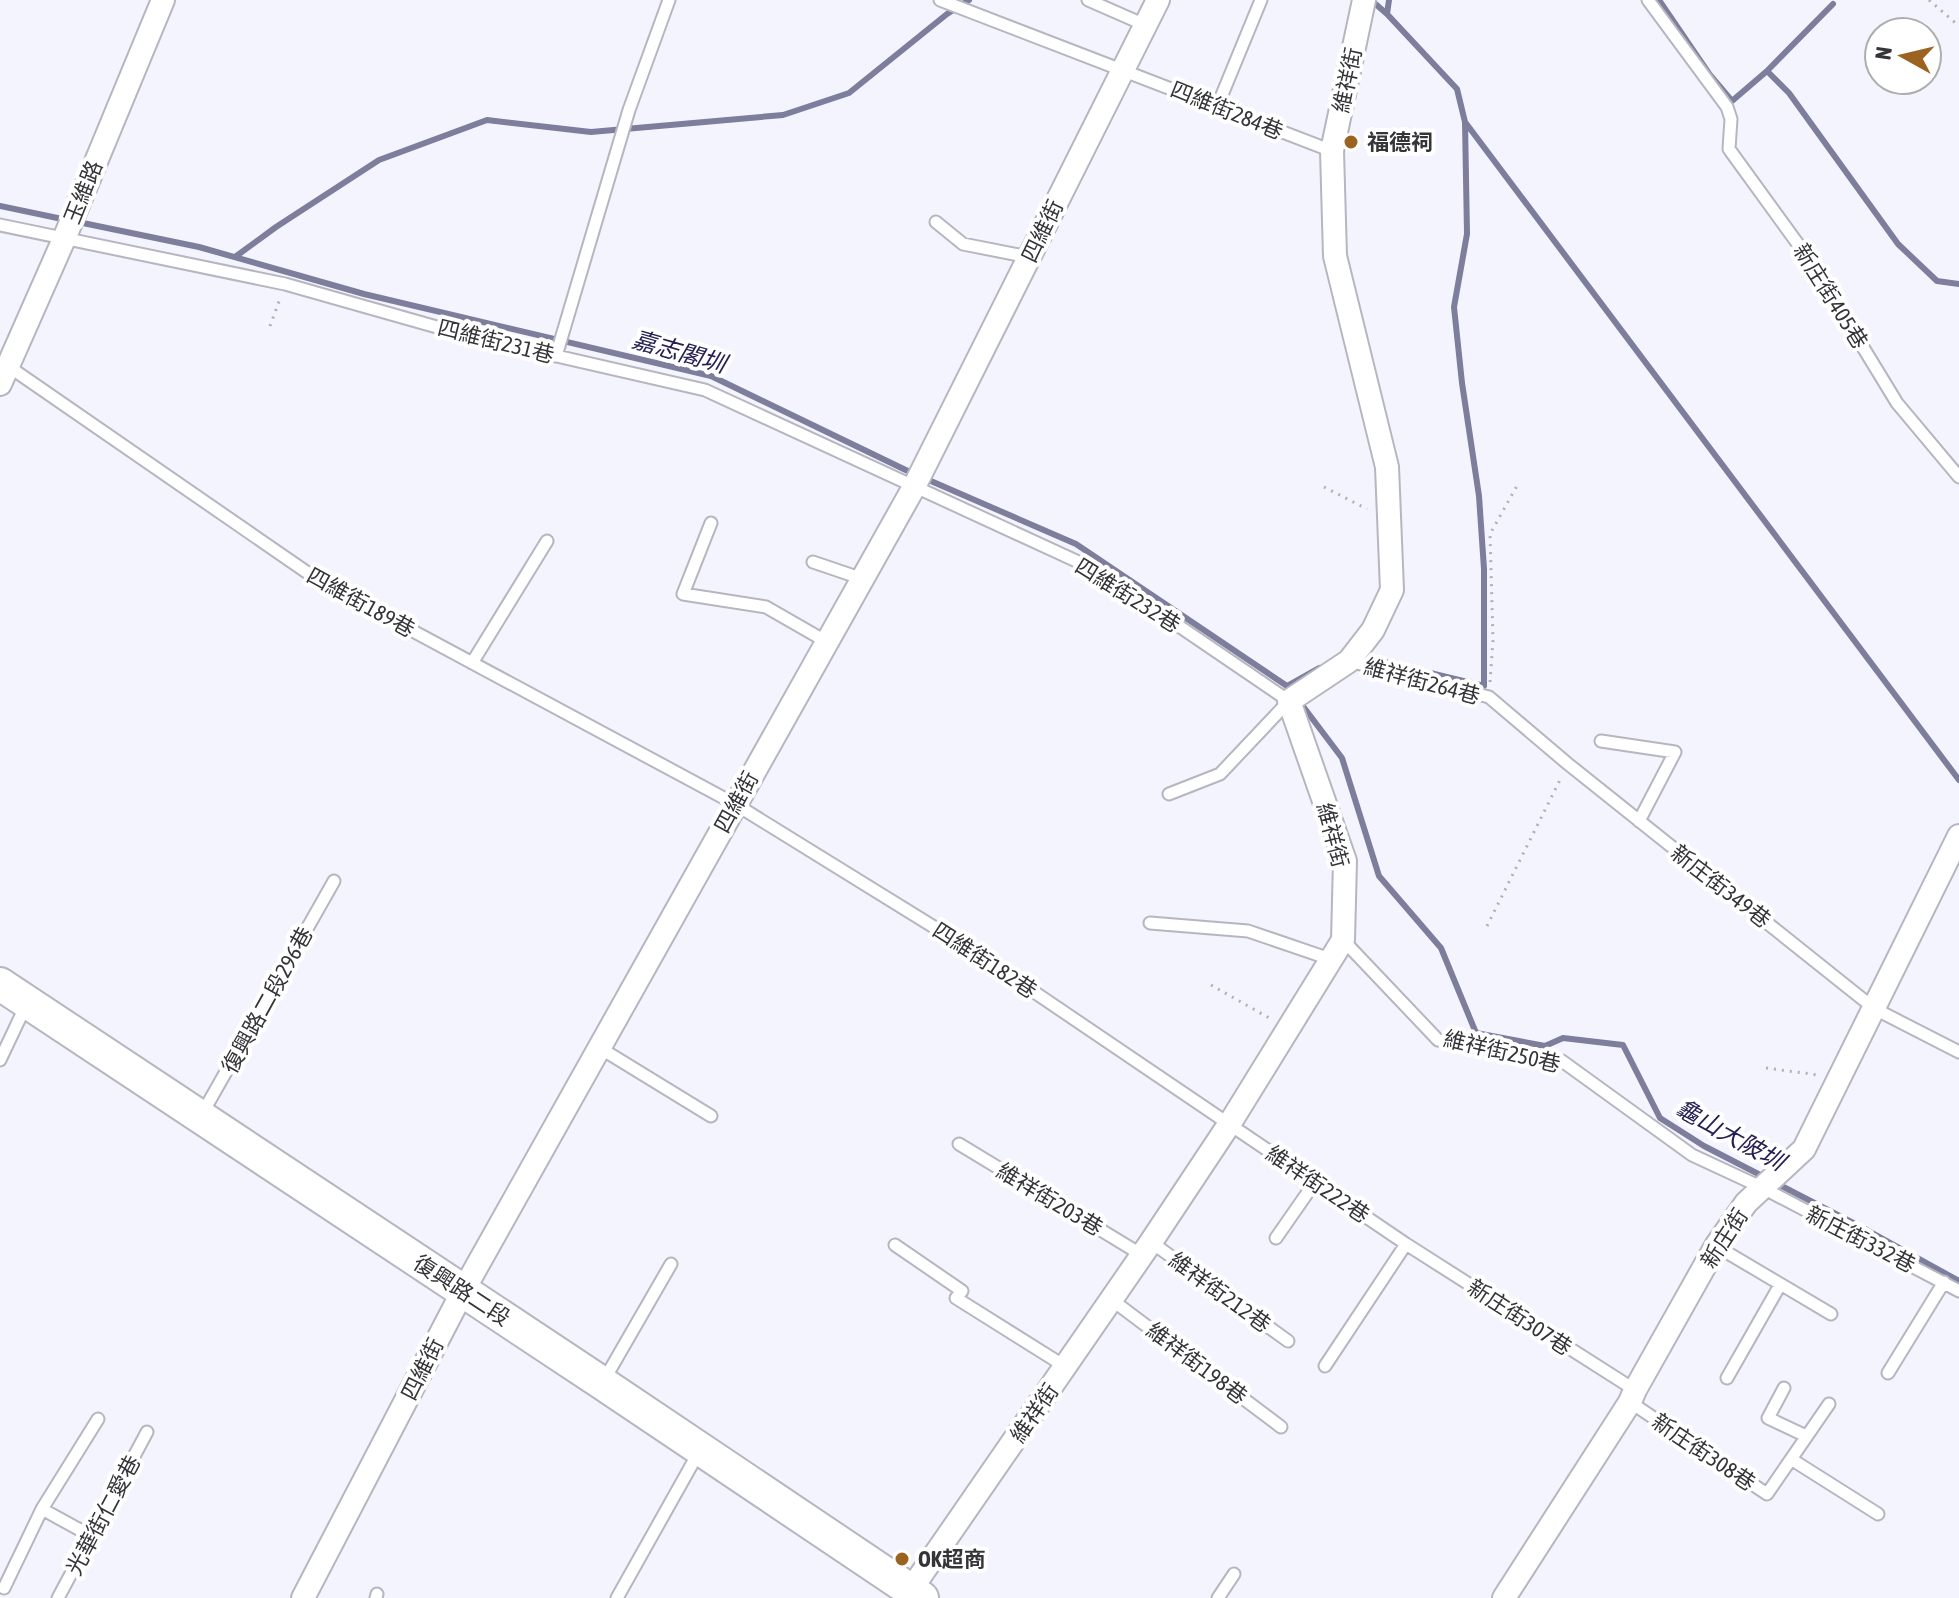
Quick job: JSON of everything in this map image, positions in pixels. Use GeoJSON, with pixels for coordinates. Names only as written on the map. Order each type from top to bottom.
{"type":"FeatureCollection","features":[{"type":"Feature","properties":{"kind":"street","name":"玉維路"},"geometry":{"type":"LineString","coordinates":[[4,375],[163,0]]}},
{"type":"Feature","properties":{"kind":"street","name":"四維街"},"geometry":{"type":"LineString","coordinates":[[303,1598],[463,1291],[914,487],[1158,0]]}},
{"type":"Feature","properties":{"kind":"street","name":"維祥街"},"geometry":{"type":"LineString","coordinates":[[912,1595],[1230,1123],[1337,950],[1345,861],[1289,701],[1349,661],[1373,630],[1392,590],[1387,467],[1335,256],[1332,151],[1364,0]]}},
{"type":"Feature","properties":{"kind":"street","name":"新庄街"},"geometry":{"type":"LineString","coordinates":[[1504,1598],[1632,1396],[1716,1246],[1746,1203],[1804,1149],[1959,836]]}},
{"type":"Feature","properties":{"kind":"street","name":"復興路二段"},"geometry":{"type":"LineString","coordinates":[[0,984],[602,1383],[912,1595]]}},
{"type":"Feature","properties":{"kind":"lane"},"geometry":{"type":"LineString","coordinates":[[556,356],[629,110],[669,0]]}},
{"type":"Feature","properties":{"kind":"lane","name":"四維街284巷"},"geometry":{"type":"LineString","coordinates":[[940,0],[1332,151]]}},
{"type":"Feature","properties":{"kind":"lane"},"geometry":{"type":"LineString","coordinates":[[1088,0],[1145,25]]}},
{"type":"Feature","properties":{"kind":"lane"},"geometry":{"type":"LineString","coordinates":[[1217,107],[1261,0]]}},
{"type":"Feature","properties":{"kind":"lane","name":"新庄街405巷"},"geometry":{"type":"LineString","coordinates":[[1648,0],[1727,107],[1731,119],[1729,149],[1811,262],[1897,403],[1959,477]]}},
{"type":"Feature","properties":{"kind":"lane"},"geometry":{"type":"LineString","coordinates":[[936,222],[963,244],[1029,257]]}},
{"type":"Feature","properties":{"kind":"lane","name":"四維街231巷"},"geometry":{"type":"LineString","coordinates":[[0,225],[285,284],[465,335],[705,390],[914,487]]}},
{"type":"Feature","properties":{"kind":"lane","name":"四維街189巷"},"geometry":{"type":"LineString","coordinates":[[4,375],[318,580],[735,804]]}},
{"type":"Feature","properties":{"kind":"lane","name":"四維街232巷"},"geometry":{"type":"LineString","coordinates":[[914,487],[1098,571],[1289,701]]}},
{"type":"Feature","properties":{"kind":"lane"},"geometry":{"type":"LineString","coordinates":[[711,523],[683,594],[766,607],[827,642]]}},
{"type":"Feature","properties":{"kind":"lane"},"geometry":{"type":"LineString","coordinates":[[472,663],[547,541]]}},
{"type":"Feature","properties":{"kind":"lane"},"geometry":{"type":"LineString","coordinates":[[813,562],[863,579]]}},
{"type":"Feature","properties":{"kind":"lane","name":"維祥街264巷"},"geometry":{"type":"LineString","coordinates":[[1349,661],[1489,697],[1568,764]]}},
{"type":"Feature","properties":{"kind":"lane"},"geometry":{"type":"LineString","coordinates":[[1169,794],[1220,774],[1289,701]]}},
{"type":"Feature","properties":{"kind":"lane"},"geometry":{"type":"LineString","coordinates":[[1601,741],[1675,752],[1639,821]]}},
{"type":"Feature","properties":{"kind":"lane","name":"新庄街349巷"},"geometry":{"type":"LineString","coordinates":[[1568,764],[1875,1009],[1959,1052]]}},
{"type":"Feature","properties":{"kind":"lane","name":"四維街182巷"},"geometry":{"type":"LineString","coordinates":[[735,804],[984,958],[1230,1123]]}},
{"type":"Feature","properties":{"kind":"lane","name":"復興路二段296巷"},"geometry":{"type":"LineString","coordinates":[[200,1118],[334,881]]}},
{"type":"Feature","properties":{"kind":"lane"},"geometry":{"type":"LineString","coordinates":[[1150,923],[1248,931],[1337,950]]}},
{"type":"Feature","properties":{"kind":"lane","name":"維祥街250巷"},"geometry":{"type":"LineString","coordinates":[[1337,950],[1438,1040],[1562,1061],[1692,1155],[1763,1188]]}},
{"type":"Feature","properties":{"kind":"lane"},"geometry":{"type":"LineString","coordinates":[[0,1060],[28,1003]]}},
{"type":"Feature","properties":{"kind":"lane"},"geometry":{"type":"LineString","coordinates":[[600,1048],[711,1116]]}},
{"type":"Feature","properties":{"kind":"lane","name":"維祥街222巷"},"geometry":{"type":"LineString","coordinates":[[1230,1123],[1406,1244]]}},
{"type":"Feature","properties":{"kind":"lane","name":"維祥街203巷"},"geometry":{"type":"LineString","coordinates":[[959,1144],[1147,1248]]}},
{"type":"Feature","properties":{"kind":"lane"},"geometry":{"type":"LineString","coordinates":[[1276,1238],[1315,1182]]}},
{"type":"Feature","properties":{"kind":"lane","name":"新庄街332巷"},"geometry":{"type":"LineString","coordinates":[[1763,1188],[1959,1291]]}},
{"type":"Feature","properties":{"kind":"lane"},"geometry":{"type":"LineString","coordinates":[[1325,1366],[1406,1244]]}},
{"type":"Feature","properties":{"kind":"lane","name":"新庄街307巷"},"geometry":{"type":"LineString","coordinates":[[1406,1244],[1632,1396]]}},
{"type":"Feature","properties":{"kind":"lane"},"geometry":{"type":"LineString","coordinates":[[895,1245],[962,1291],[956,1298],[1066,1368]]}},
{"type":"Feature","properties":{"kind":"lane"},"geometry":{"type":"LineString","coordinates":[[1716,1246],[1831,1314]]}},
{"type":"Feature","properties":{"kind":"lane","name":"維祥街212巷"},"geometry":{"type":"LineString","coordinates":[[1147,1248],[1288,1341]]}},
{"type":"Feature","properties":{"kind":"lane"},"geometry":{"type":"LineString","coordinates":[[602,1383],[671,1264]]}},
{"type":"Feature","properties":{"kind":"lane"},"geometry":{"type":"LineString","coordinates":[[1888,1373],[1944,1282]]}},
{"type":"Feature","properties":{"kind":"lane"},"geometry":{"type":"LineString","coordinates":[[1727,1378],[1780,1285]]}},
{"type":"Feature","properties":{"kind":"lane","name":"維祥街198巷"},"geometry":{"type":"LineString","coordinates":[[1112,1300],[1281,1427]]}},
{"type":"Feature","properties":{"kind":"lane"},"geometry":{"type":"LineString","coordinates":[[1784,1388],[1768,1418],[1806,1436]]}},
{"type":"Feature","properties":{"kind":"lane","name":"新庄街308巷"},"geometry":{"type":"LineString","coordinates":[[1632,1396],[1767,1494],[1829,1404]]}},
{"type":"Feature","properties":{"kind":"lane"},"geometry":{"type":"LineString","coordinates":[[4,1588],[42,1509],[98,1419]]}},
{"type":"Feature","properties":{"kind":"lane","name":"光華街仁愛巷"},"geometry":{"type":"LineString","coordinates":[[58,1598],[147,1432]]}},
{"type":"Feature","properties":{"kind":"lane"},"geometry":{"type":"LineString","coordinates":[[617,1598],[700,1449]]}},
{"type":"Feature","properties":{"kind":"lane"},"geometry":{"type":"LineString","coordinates":[[1791,1459],[1878,1514]]}},
{"type":"Feature","properties":{"kind":"lane"},"geometry":{"type":"LineString","coordinates":[[42,1509],[91,1536]]}},
{"type":"Feature","properties":{"kind":"lane"},"geometry":{"type":"LineString","coordinates":[[1218,1598],[1234,1574]]}},
{"type":"Feature","properties":{"kind":"path"},"geometry":{"type":"LineString","coordinates":[[1929,0],[1959,26]]}},
{"type":"Feature","properties":{"kind":"path"},"geometry":{"type":"LineString","coordinates":[[270,326],[285,284]]}},
{"type":"Feature","properties":{"kind":"path"},"geometry":{"type":"LineString","coordinates":[[1489,697],[1493,640],[1490,534],[1518,484]]}},
{"type":"Feature","properties":{"kind":"path"},"geometry":{"type":"LineString","coordinates":[[1324,487],[1390,520]]}},
{"type":"Feature","properties":{"kind":"path"},"geometry":{"type":"LineString","coordinates":[[1487,926],[1568,764]]}},
{"type":"Feature","properties":{"kind":"path"},"geometry":{"type":"LineString","coordinates":[[1211,985],[1288,1029]]}},
{"type":"Feature","properties":{"kind":"path"},"geometry":{"type":"LineString","coordinates":[[1766,1068],[1840,1078]]}},
{"type":"Feature","properties":{"kind":"waterway"},"geometry":{"type":"LineString","coordinates":[[235,257],[379,160],[487,120],[591,132],[783,115],[849,93],[947,14],[969,0]]}},
{"type":"Feature","properties":{"kind":"waterway"},"geometry":{"type":"LineString","coordinates":[[1360,656],[1484,686],[1484,569],[1479,496],[1454,307],[1467,234],[1465,122],[1457,89],[1371,0]]}},
{"type":"Feature","properties":{"kind":"waterway"},"geometry":{"type":"LineString","coordinates":[[1387,14],[1389,0]]}},
{"type":"Feature","properties":{"kind":"waterway"},"geometry":{"type":"LineString","coordinates":[[1659,0],[1710,75],[1732,101],[1767,71],[1789,93],[1898,244],[1937,281],[1959,284]]}},
{"type":"Feature","properties":{"kind":"waterway"},"geometry":{"type":"LineString","coordinates":[[1767,71],[1833,4]]}},
{"type":"Feature","properties":{"kind":"waterway"},"geometry":{"type":"LineString","coordinates":[[1465,122],[1959,780]]}},
{"type":"Feature","properties":{"kind":"waterway","name":"嘉志閣圳"},"geometry":{"type":"LineString","coordinates":[[0,206],[67,220]]}},
{"type":"Feature","properties":{"kind":"waterway","name":"嘉志閣圳"},"geometry":{"type":"LineString","coordinates":[[78,222],[199,247],[364,294],[711,376],[914,474]]}},
{"type":"Feature","properties":{"kind":"waterway","name":"嘉志閣圳"},"geometry":{"type":"LineString","coordinates":[[924,478],[1076,544],[1293,692]]}},
{"type":"Feature","properties":{"kind":"waterway"},"geometry":{"type":"LineString","coordinates":[[1287,686],[1319,668]]}},
{"type":"Feature","properties":{"kind":"waterway","name":"龜山大陂圳"},"geometry":{"type":"LineString","coordinates":[[1299,701],[1342,758],[1379,876],[1441,948],[1476,1033],[1545,1046],[1563,1038],[1623,1045],[1660,1118],[1704,1146],[1959,1281]]}},
{"type":"Feature","properties":{"kind":"place","name":"福德祠"},"geometry":{"type":"Point","coordinates":[1351,142]}},
{"type":"Feature","properties":{"kind":"place","name":"OK超商"},"geometry":{"type":"Point","coordinates":[902,1559]}}]}
